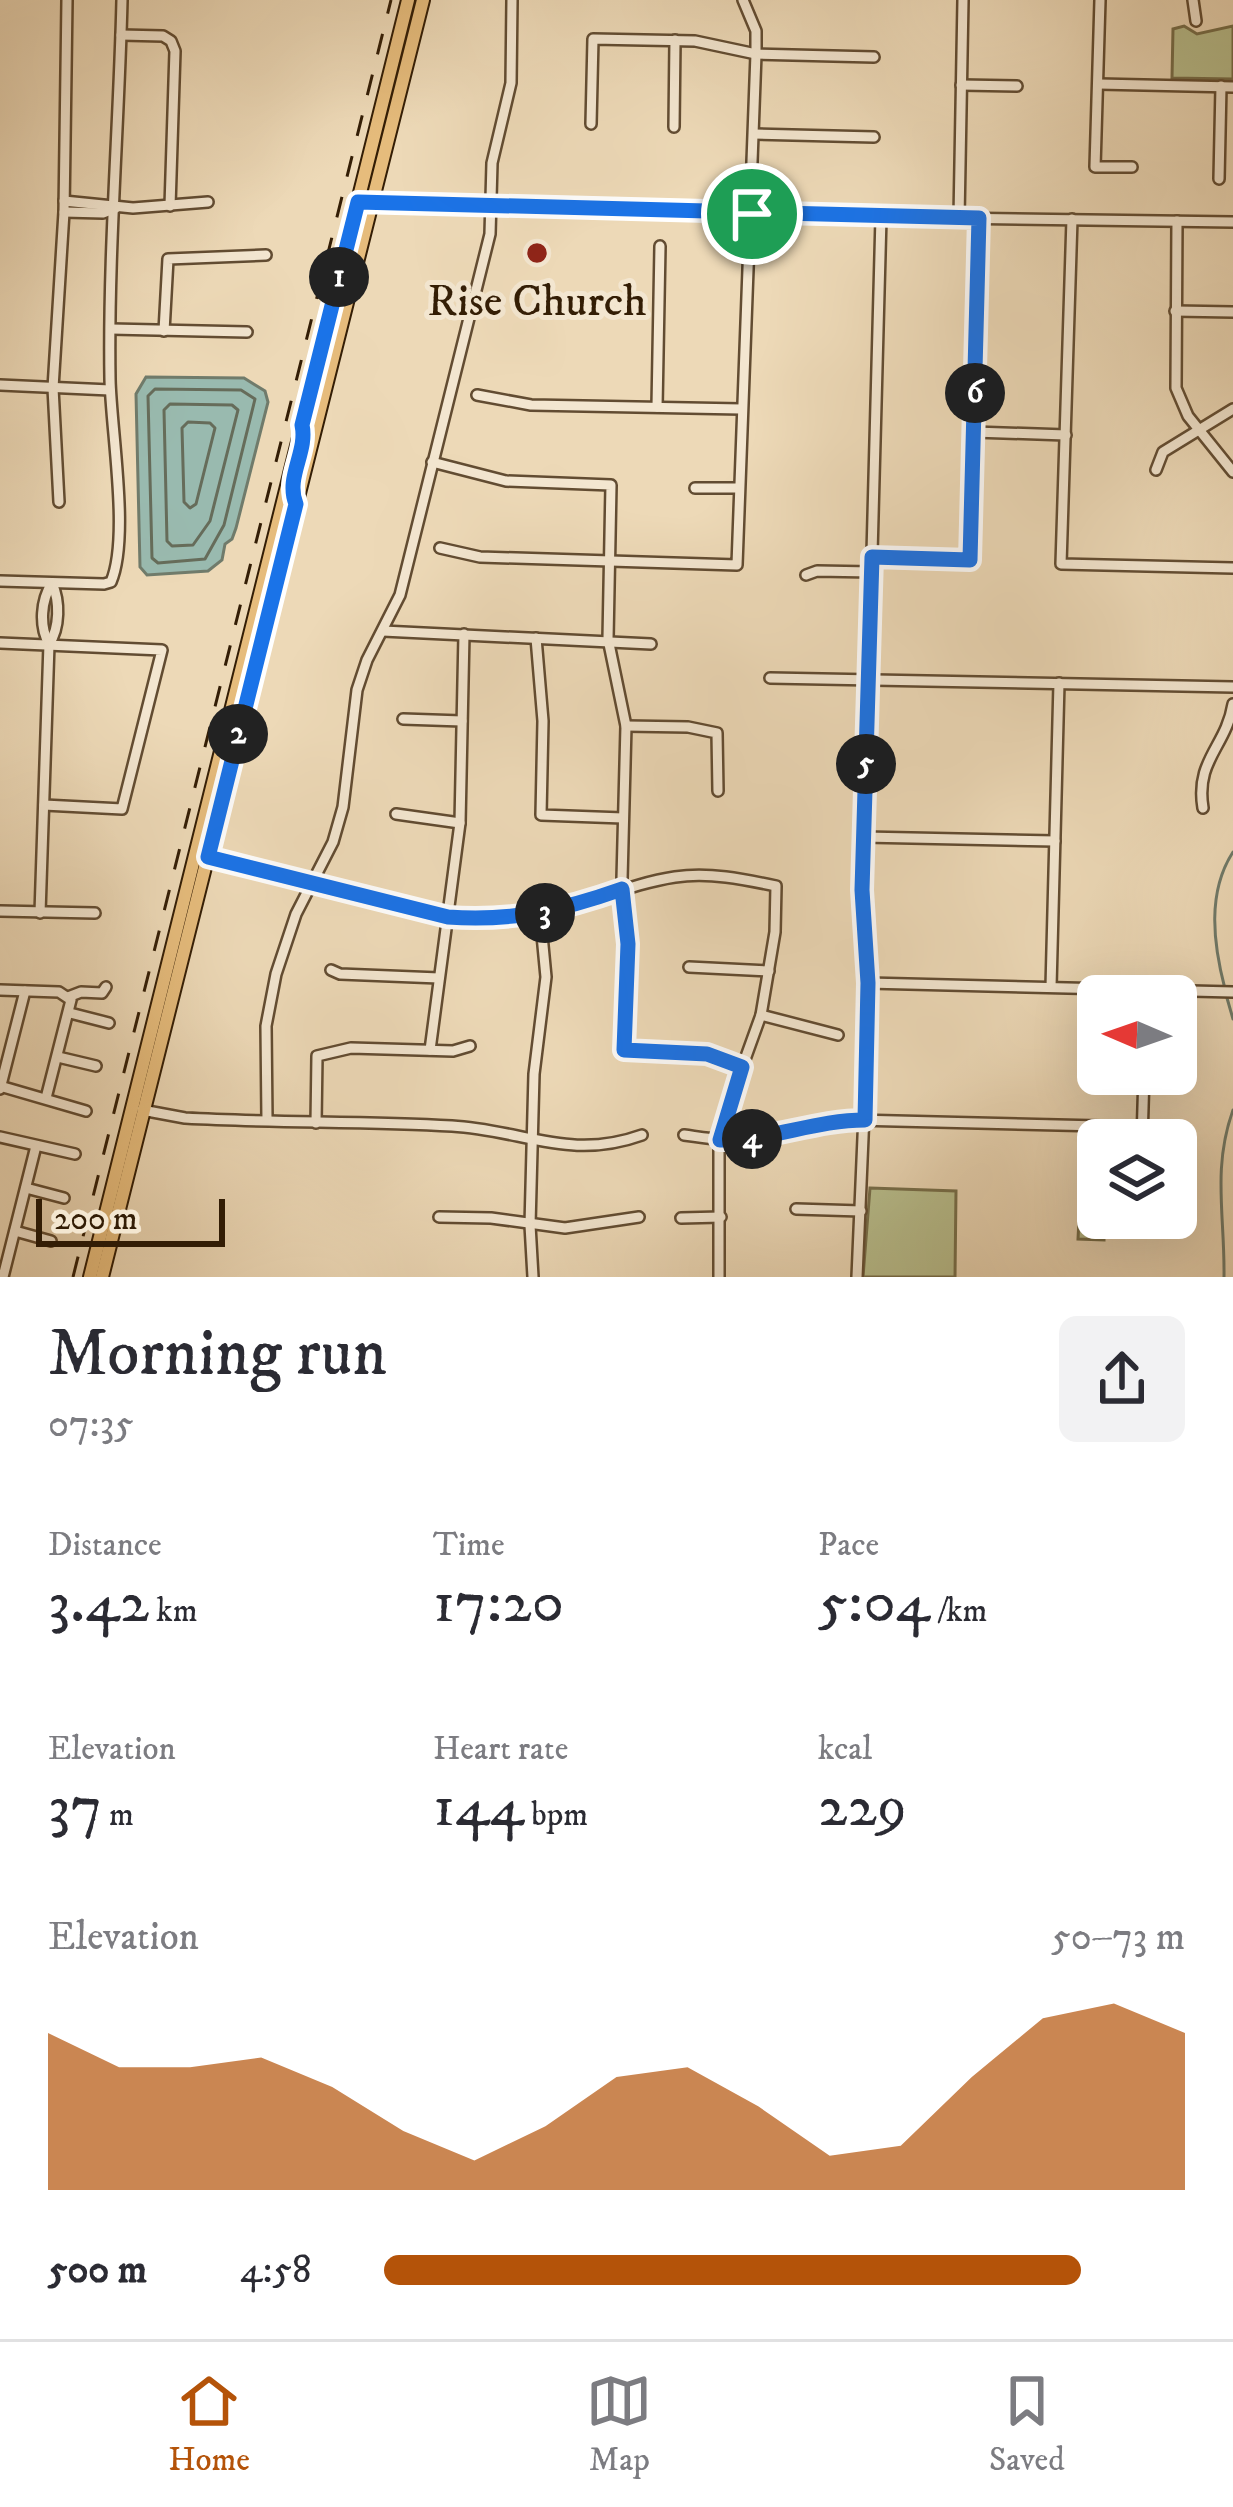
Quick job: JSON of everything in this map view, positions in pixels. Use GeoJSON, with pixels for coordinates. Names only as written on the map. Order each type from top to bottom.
{"type":"FeatureCollection","features":[{"type":"Feature","properties":{"kind":"main road"},"geometry":{"type":"LineString","coordinates":[[201,855],[296,504],[408,0]]}},
{"type":"Feature","properties":{"kind":"main road"},"geometry":{"type":"LineString","coordinates":[[102,1277],[137,1109],[302,425],[423,0]]}},
{"type":"Feature","properties":{"kind":"main road"},"geometry":{"type":"LineString","coordinates":[[296,504],[293,483],[302,425]]}},
{"type":"Feature","properties":{"kind":"main road"},"geometry":{"type":"LineString","coordinates":[[90,1277],[124,1138],[137,1109]]}},
{"type":"Feature","properties":{"kind":"main road"},"geometry":{"type":"LineString","coordinates":[[117,1220],[113,1204],[127,1148],[124,1138]]}},
{"type":"Feature","properties":{"kind":"street"},"geometry":{"type":"LineString","coordinates":[[59,502],[53,388],[64,206],[67,0]]}},
{"type":"Feature","properties":{"kind":"street"},"geometry":{"type":"LineString","coordinates":[[0,581],[110,582],[115,570],[117,497],[110,390],[122,0]]}},
{"type":"Feature","properties":{"kind":"street"},"geometry":{"type":"LineString","coordinates":[[267,1120],[266,1026],[276,974],[296,914],[333,842],[343,807],[357,690],[400,595],[490,234],[492,163],[511,83],[512,0]]}},
{"type":"Feature","properties":{"kind":"street"},"geometry":{"type":"LineString","coordinates":[[440,548],[480,557],[737,565],[756,54],[756,31],[743,0]]}},
{"type":"Feature","properties":{"kind":"street"},"geometry":{"type":"LineString","coordinates":[[959,218],[963,0]]}},
{"type":"Feature","properties":{"kind":"street"},"geometry":{"type":"LineString","coordinates":[[1100,0],[1095,167],[1132,167]]}},
{"type":"Feature","properties":{"kind":"street"},"geometry":{"type":"LineString","coordinates":[[1193,0],[1196,21]]}},
{"type":"Feature","properties":{"kind":"street"},"geometry":{"type":"LineString","coordinates":[[121,35],[171,40],[175,51],[170,206]]}},
{"type":"Feature","properties":{"kind":"street"},"geometry":{"type":"LineString","coordinates":[[591,124],[593,39],[675,40],[756,54],[874,57]]}},
{"type":"Feature","properties":{"kind":"street"},"geometry":{"type":"LineString","coordinates":[[674,127],[675,40]]}},
{"type":"Feature","properties":{"kind":"street"},"geometry":{"type":"LineString","coordinates":[[1099,84],[1227,86],[1219,178]]}},
{"type":"Feature","properties":{"kind":"street"},"geometry":{"type":"LineString","coordinates":[[961,85],[1017,86]]}},
{"type":"Feature","properties":{"kind":"street"},"geometry":{"type":"LineString","coordinates":[[754,134],[874,137]]}},
{"type":"Feature","properties":{"kind":"street"},"geometry":{"type":"LineString","coordinates":[[64,206],[103,213],[116,208],[208,202]]}},
{"type":"Feature","properties":{"kind":"street"},"geometry":{"type":"LineString","coordinates":[[365,203],[1233,222]]}},
{"type":"Feature","properties":{"kind":"street"},"geometry":{"type":"LineString","coordinates":[[857,1277],[868,983],[864,837],[880,217]]}},
{"type":"Feature","properties":{"kind":"street"},"geometry":{"type":"LineString","coordinates":[[872,557],[970,560],[979,218]]}},
{"type":"Feature","properties":{"kind":"street"},"geometry":{"type":"LineString","coordinates":[[1072,218],[1061,564],[1233,568]]}},
{"type":"Feature","properties":{"kind":"street"},"geometry":{"type":"LineString","coordinates":[[1177,221],[1176,388],[1197,429],[1233,472]]}},
{"type":"Feature","properties":{"kind":"street"},"geometry":{"type":"LineString","coordinates":[[658,407],[660,246]]}},
{"type":"Feature","properties":{"kind":"street"},"geometry":{"type":"LineString","coordinates":[[164,331],[168,259],[266,255]]}},
{"type":"Feature","properties":{"kind":"street"},"geometry":{"type":"LineString","coordinates":[[1174,310],[1233,312]]}},
{"type":"Feature","properties":{"kind":"street"},"geometry":{"type":"LineString","coordinates":[[111,329],[247,332]]}},
{"type":"Feature","properties":{"kind":"street"},"geometry":{"type":"LineString","coordinates":[[0,385],[110,390]]}},
{"type":"Feature","properties":{"kind":"street"},"geometry":{"type":"LineString","coordinates":[[477,395],[508,403],[742,409]]}},
{"type":"Feature","properties":{"kind":"street"},"geometry":{"type":"LineString","coordinates":[[1156,470],[1163,452],[1233,409]]}},
{"type":"Feature","properties":{"kind":"street"},"geometry":{"type":"LineString","coordinates":[[974,432],[1066,435]]}},
{"type":"Feature","properties":{"kind":"street"},"geometry":{"type":"LineString","coordinates":[[432,462],[506,482],[610,485],[608,639],[626,726],[624,1050],[707,1054],[742,1067]]}},
{"type":"Feature","properties":{"kind":"street"},"geometry":{"type":"LineString","coordinates":[[695,488],[740,488]]}},
{"type":"Feature","properties":{"kind":"street"},"geometry":{"type":"LineString","coordinates":[[806,575],[872,572]]}},
{"type":"Feature","properties":{"kind":"street"},"geometry":{"type":"LineString","coordinates":[[40,913],[49,644],[43,633],[44,594],[52,583]]}},
{"type":"Feature","properties":{"kind":"street"},"geometry":{"type":"LineString","coordinates":[[49,644],[57,633],[57,594],[52,583]]}},
{"type":"Feature","properties":{"kind":"street"},"geometry":{"type":"LineString","coordinates":[[44,614],[56,615]]}},
{"type":"Feature","properties":{"kind":"street"},"geometry":{"type":"LineString","coordinates":[[383,632],[651,644]]}},
{"type":"Feature","properties":{"kind":"street"},"geometry":{"type":"LineString","coordinates":[[430,1050],[460,823],[464,634]]}},
{"type":"Feature","properties":{"kind":"street"},"geometry":{"type":"LineString","coordinates":[[536,638],[543,721],[541,815],[623,818]]}},
{"type":"Feature","properties":{"kind":"street"},"geometry":{"type":"LineString","coordinates":[[0,643],[162,650],[122,809],[44,806]]}},
{"type":"Feature","properties":{"kind":"street"},"geometry":{"type":"LineString","coordinates":[[770,678],[1233,687]]}},
{"type":"Feature","properties":{"kind":"street"},"geometry":{"type":"LineString","coordinates":[[1051,987],[1059,683]]}},
{"type":"Feature","properties":{"kind":"street"},"geometry":{"type":"LineString","coordinates":[[1203,808],[1202,774],[1225,733],[1233,704]]}},
{"type":"Feature","properties":{"kind":"street"},"geometry":{"type":"LineString","coordinates":[[403,719],[462,721]]}},
{"type":"Feature","properties":{"kind":"street"},"geometry":{"type":"LineString","coordinates":[[626,726],[713,731],[719,739],[718,791]]}},
{"type":"Feature","properties":{"kind":"street"},"geometry":{"type":"LineString","coordinates":[[396,814],[460,823]]}},
{"type":"Feature","properties":{"kind":"street"},"geometry":{"type":"LineString","coordinates":[[864,837],[1055,842]]}},
{"type":"Feature","properties":{"kind":"street"},"geometry":{"type":"LineString","coordinates":[[201,855],[448,917],[500,919],[540,914],[679,876],[776,886],[761,1015],[720,1140],[719,1277]]}},
{"type":"Feature","properties":{"kind":"street"},"geometry":{"type":"LineString","coordinates":[[0,911],[95,913]]}},
{"type":"Feature","properties":{"kind":"street"},"geometry":{"type":"LineString","coordinates":[[533,1277],[534,1074],[546,976],[540,914]]}},
{"type":"Feature","properties":{"kind":"street"},"geometry":{"type":"LineString","coordinates":[[689,967],[769,971]]}},
{"type":"Feature","properties":{"kind":"street"},"geometry":{"type":"LineString","coordinates":[[331,970],[439,978]]}},
{"type":"Feature","properties":{"kind":"street"},"geometry":{"type":"LineString","coordinates":[[868,983],[1077,989]]}},
{"type":"Feature","properties":{"kind":"street"},"geometry":{"type":"LineString","coordinates":[[69,999],[85,991],[102,993],[106,987]]}},
{"type":"Feature","properties":{"kind":"street"},"geometry":{"type":"LineString","coordinates":[[0,990],[59,992],[69,999]]}},
{"type":"Feature","properties":{"kind":"street"},"geometry":{"type":"LineString","coordinates":[[25,991],[0,1087],[86,1111]]}},
{"type":"Feature","properties":{"kind":"street"},"geometry":{"type":"LineString","coordinates":[[1197,992],[1228,992]]}},
{"type":"Feature","properties":{"kind":"street"},"geometry":{"type":"LineString","coordinates":[[46,1098],[70,1013],[69,999]]}},
{"type":"Feature","properties":{"kind":"street"},"geometry":{"type":"LineString","coordinates":[[70,1013],[109,1023]]}},
{"type":"Feature","properties":{"kind":"street"},"geometry":{"type":"LineString","coordinates":[[761,1015],[838,1035]]}},
{"type":"Feature","properties":{"kind":"street"},"geometry":{"type":"LineString","coordinates":[[0,1037],[13,1038]]}},
{"type":"Feature","properties":{"kind":"street"},"geometry":{"type":"LineString","coordinates":[[316,1123],[317,1056],[338,1049],[453,1052],[470,1046]]}},
{"type":"Feature","properties":{"kind":"street"},"geometry":{"type":"LineString","coordinates":[[58,1057],[96,1066]]}},
{"type":"Feature","properties":{"kind":"street"},"geometry":{"type":"LineString","coordinates":[[137,1109],[185,1118],[455,1126],[586,1147],[642,1135]]}},
{"type":"Feature","properties":{"kind":"street"},"geometry":{"type":"LineString","coordinates":[[684,1135],[752,1139],[825,1121],[865,1120],[1077,1125]]}},
{"type":"Feature","properties":{"kind":"street"},"geometry":{"type":"LineString","coordinates":[[0,1137],[75,1154]]}},
{"type":"Feature","properties":{"kind":"street"},"geometry":{"type":"LineString","coordinates":[[3,1277],[36,1146]]}},
{"type":"Feature","properties":{"kind":"street"},"geometry":{"type":"LineString","coordinates":[[26,1188],[64,1198]]}},
{"type":"Feature","properties":{"kind":"street"},"geometry":{"type":"LineString","coordinates":[[796,1209],[861,1211]]}},
{"type":"Feature","properties":{"kind":"street"},"geometry":{"type":"LineString","coordinates":[[439,1217],[566,1228],[640,1217]]}},
{"type":"Feature","properties":{"kind":"street"},"geometry":{"type":"LineString","coordinates":[[681,1218],[721,1217]]}},
{"type":"Feature","properties":{"kind":"street"},"geometry":{"type":"LineString","coordinates":[[15,1232],[51,1241]]}},
{"type":"Feature","properties":{"kind":"green space"},"geometry":{"type":"Polygon","coordinates":[[[1184,26],[1197,34],[1233,26],[1233,79],[1172,78],[1173,29],[1184,26]]]}},
{"type":"Feature","properties":{"kind":"green space"},"geometry":{"type":"Polygon","coordinates":[[[870,1188],[956,1191],[955,1277],[863,1277],[870,1188]]]}},
{"type":"Feature","properties":{"kind":"water"},"geometry":{"type":"Polygon","coordinates":[[[146,377],[244,378],[265,391],[268,402],[236,528],[225,544],[222,560],[208,571],[147,575],[140,567],[136,394],[146,377]]]}},
{"type":"Feature","properties":{"kind":"waterway"},"geometry":{"type":"LineString","coordinates":[[1225,989],[1215,918],[1219,884],[1233,852]]}},
{"type":"Feature","properties":{"kind":"waterway"},"geometry":{"type":"LineString","coordinates":[[1227,998],[1233,1019]]}},
{"type":"Feature","properties":{"kind":"waterway"},"geometry":{"type":"LineString","coordinates":[[1224,1277],[1221,1173],[1233,1110]]}},
{"type":"Feature","properties":{"kind":"railway"},"geometry":{"type":"LineString","coordinates":[[73,1277],[391,0]]}},
{"type":"Feature","properties":{"kind":"place","name":"Rise Church"},"geometry":{"type":"Point","coordinates":[537,253]}},
{"type":"Feature","properties":{"kind":"route"},"geometry":{"type":"LineString","coordinates":[[358,202],[752,214],[979,218],[970,560],[872,557],[862,890],[868,983],[865,1120],[825,1121],[752,1139],[720,1140],[742,1067],[707,1054],[624,1050],[628,944],[622,889],[540,914],[500,919],[448,917],[208,857],[296,504],[292,496],[305,432],[302,425],[358,202]]}}]}
